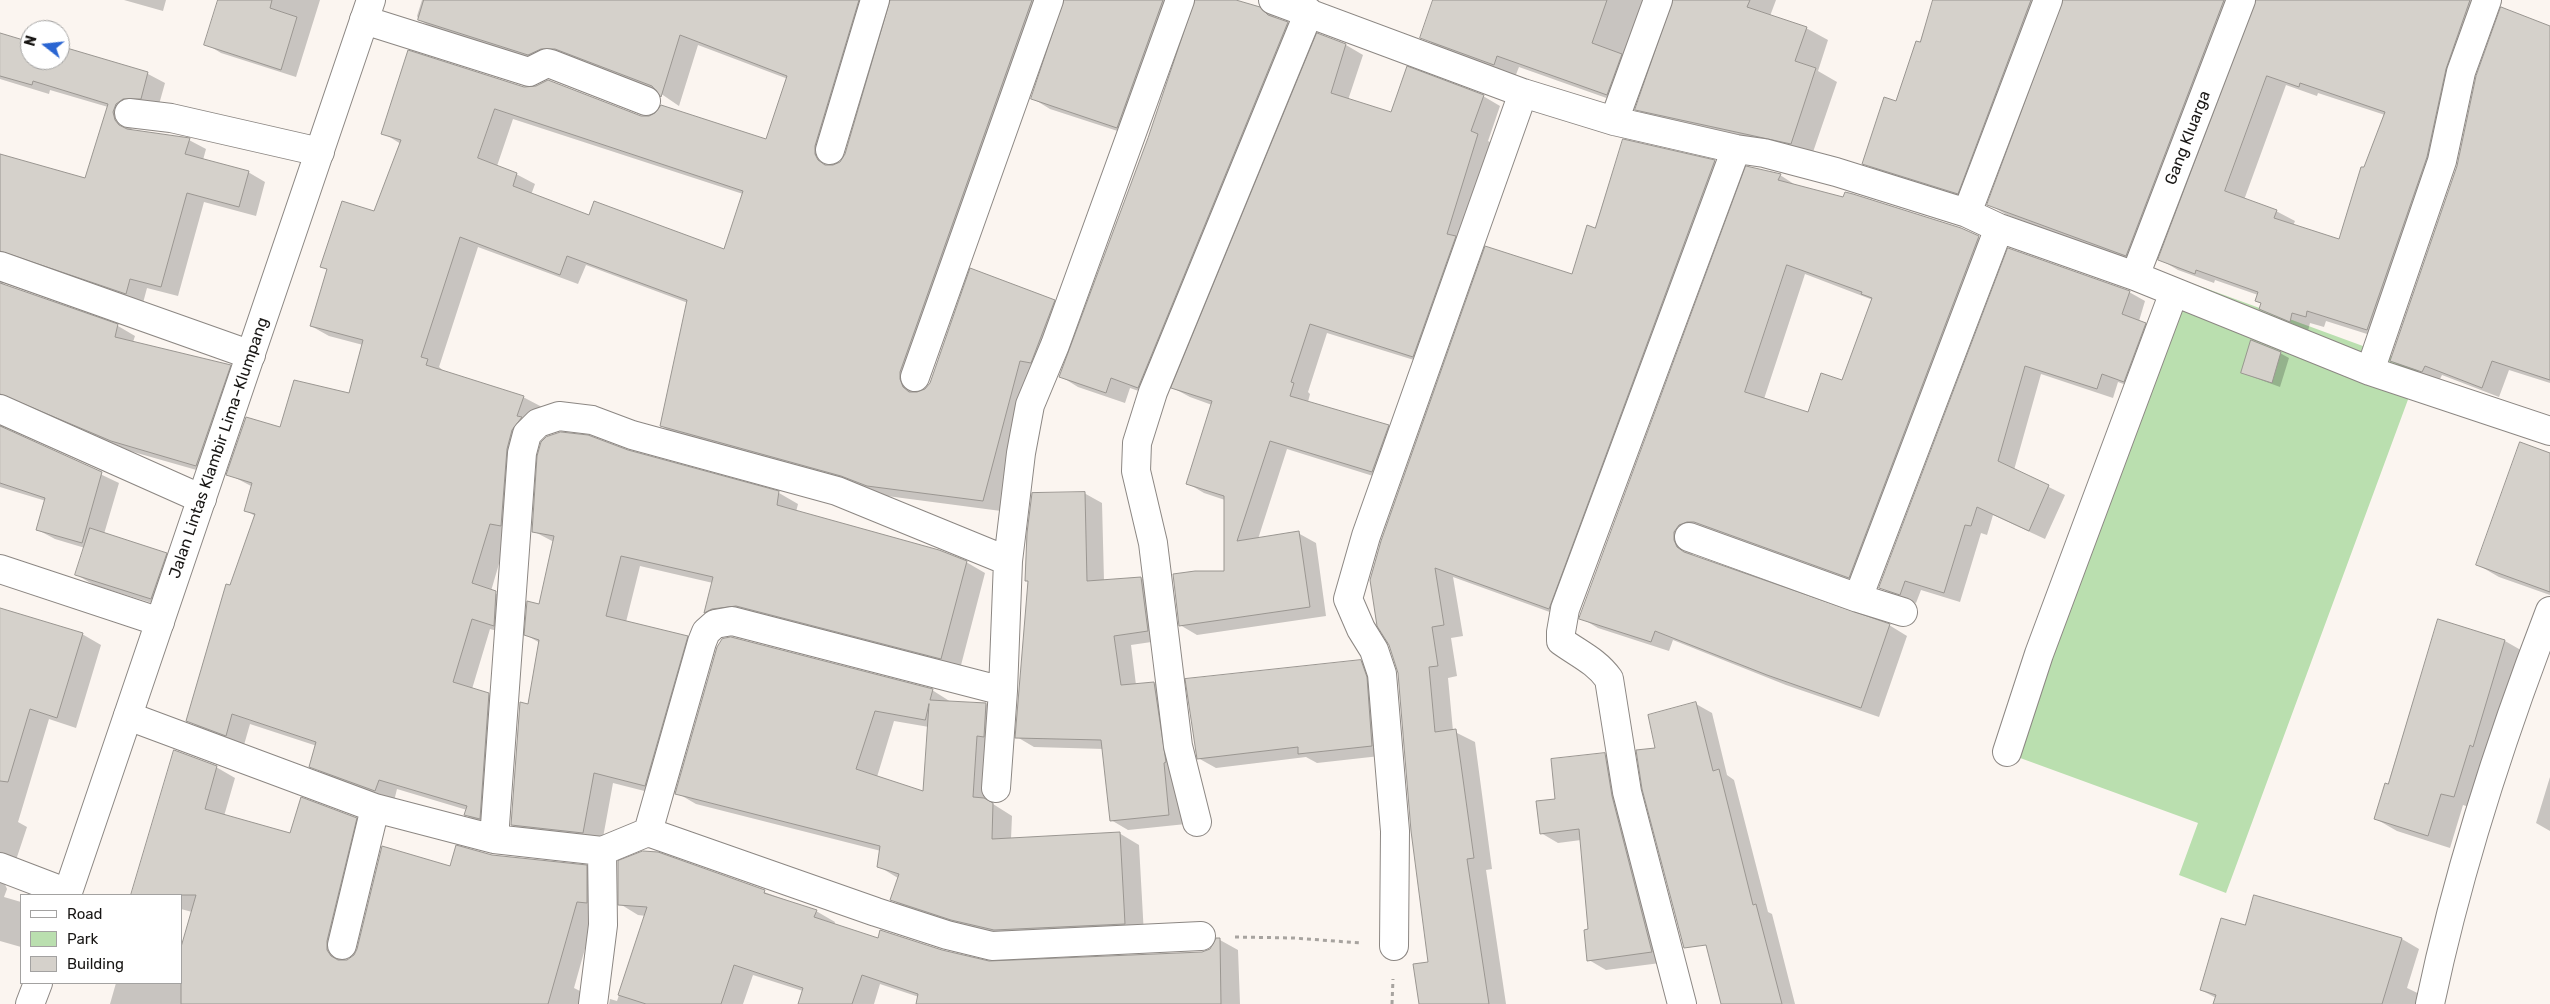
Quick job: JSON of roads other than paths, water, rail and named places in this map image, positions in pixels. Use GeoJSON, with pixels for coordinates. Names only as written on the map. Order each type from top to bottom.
{"type":"FeatureCollection","features":[{"type":"Feature","properties":{"kind":"street"},"geometry":{"type":"LineString","coordinates":[[830,150],[875,0]]}},
{"type":"Feature","properties":{"kind":"street"},"geometry":{"type":"LineString","coordinates":[[915,377],[1048,0]]}},
{"type":"Feature","properties":{"kind":"street"},"geometry":{"type":"LineString","coordinates":[[996,788],[1003,691],[1008,561],[1021,453],[1030,405],[1055,345],[1180,0]]}},
{"type":"Feature","properties":{"kind":"street"},"geometry":{"type":"LineString","coordinates":[[1273,0],[1522,93],[1614,121],[1736,149],[1764,153],[1836,172],[1968,214],[1999,228],[2135,276],[2370,371],[2550,431]]}},
{"type":"Feature","properties":{"kind":"street"},"geometry":{"type":"LineString","coordinates":[[1614,121],[1658,0]]}},
{"type":"Feature","properties":{"kind":"street"},"geometry":{"type":"LineString","coordinates":[[1968,214],[2048,0]]}},
{"type":"Feature","properties":{"kind":"street","name":"Gang Kluarga"},"geometry":{"type":"LineString","coordinates":[[2135,276],[2241,0]]}},
{"type":"Feature","properties":{"kind":"street"},"geometry":{"type":"LineString","coordinates":[[2370,371],[2442,161],[2461,72],[2487,0]]}},
{"type":"Feature","properties":{"kind":"street"},"geometry":{"type":"LineString","coordinates":[[368,10],[529,72],[547,63],[552,64],[646,101]]}},
{"type":"Feature","properties":{"kind":"street","name":"Jalan Lintas Klambir Lima–Klumpang"},"geometry":{"type":"LineString","coordinates":[[68,894],[368,10]]}},
{"type":"Feature","properties":{"kind":"street"},"geometry":{"type":"LineString","coordinates":[[1197,822],[1178,746],[1153,543],[1136,471],[1137,443],[1153,392],[1309,12]]}},
{"type":"Feature","properties":{"kind":"street"},"geometry":{"type":"LineString","coordinates":[[1394,946],[1395,831],[1382,674],[1374,650],[1360,629],[1348,599],[1366,536],[1522,93]]}},
{"type":"Feature","properties":{"kind":"street"},"geometry":{"type":"LineString","coordinates":[[129,113],[171,118],[320,152]]}},
{"type":"Feature","properties":{"kind":"street"},"geometry":{"type":"LineString","coordinates":[[1682,1004],[1627,792],[1609,679],[1585,655],[1561,641],[1561,632],[1565,608],[1736,149]]}},
{"type":"Feature","properties":{"kind":"street"},"geometry":{"type":"LineString","coordinates":[[1858,598],[1999,228]]}},
{"type":"Feature","properties":{"kind":"street"},"geometry":{"type":"LineString","coordinates":[[0,266],[251,355]]}},
{"type":"Feature","properties":{"kind":"street"},"geometry":{"type":"LineString","coordinates":[[2006,752],[2042,644],[2174,292]]}},
{"type":"Feature","properties":{"kind":"street"},"geometry":{"type":"LineString","coordinates":[[0,409],[202,499]]}},
{"type":"Feature","properties":{"kind":"street"},"geometry":{"type":"LineString","coordinates":[[494,839],[518,482],[527,434],[538,423],[559,416],[592,420],[632,435],[837,491],[1008,561]]}},
{"type":"Feature","properties":{"kind":"street"},"geometry":{"type":"LineString","coordinates":[[1689,537],[1858,598],[1903,612]]}},
{"type":"Feature","properties":{"kind":"street"},"geometry":{"type":"LineString","coordinates":[[0,569],[160,622]]}},
{"type":"Feature","properties":{"kind":"street"},"geometry":{"type":"LineString","coordinates":[[2430,1004],[2446,926],[2492,774],[2520,689],[2550,611]]}},
{"type":"Feature","properties":{"kind":"street"},"geometry":{"type":"LineString","coordinates":[[648,832],[702,642],[706,632],[715,624],[732,621],[781,632],[1003,691]]}},
{"type":"Feature","properties":{"kind":"street"},"geometry":{"type":"LineString","coordinates":[[128,716],[375,808],[494,839],[602,851],[648,832],[876,912],[947,935],[992,946],[1202,936]]}},
{"type":"Feature","properties":{"kind":"street"},"geometry":{"type":"LineString","coordinates":[[342,945],[375,808]]}},
{"type":"Feature","properties":{"kind":"street"},"geometry":{"type":"LineString","coordinates":[[593,1004],[603,925],[602,851]]}},
{"type":"Feature","properties":{"kind":"street"},"geometry":{"type":"LineString","coordinates":[[0,867],[68,894]]}},
{"type":"Feature","properties":{"kind":"street"},"geometry":{"type":"LineString","coordinates":[[30,1004],[38,984]]}}]}
